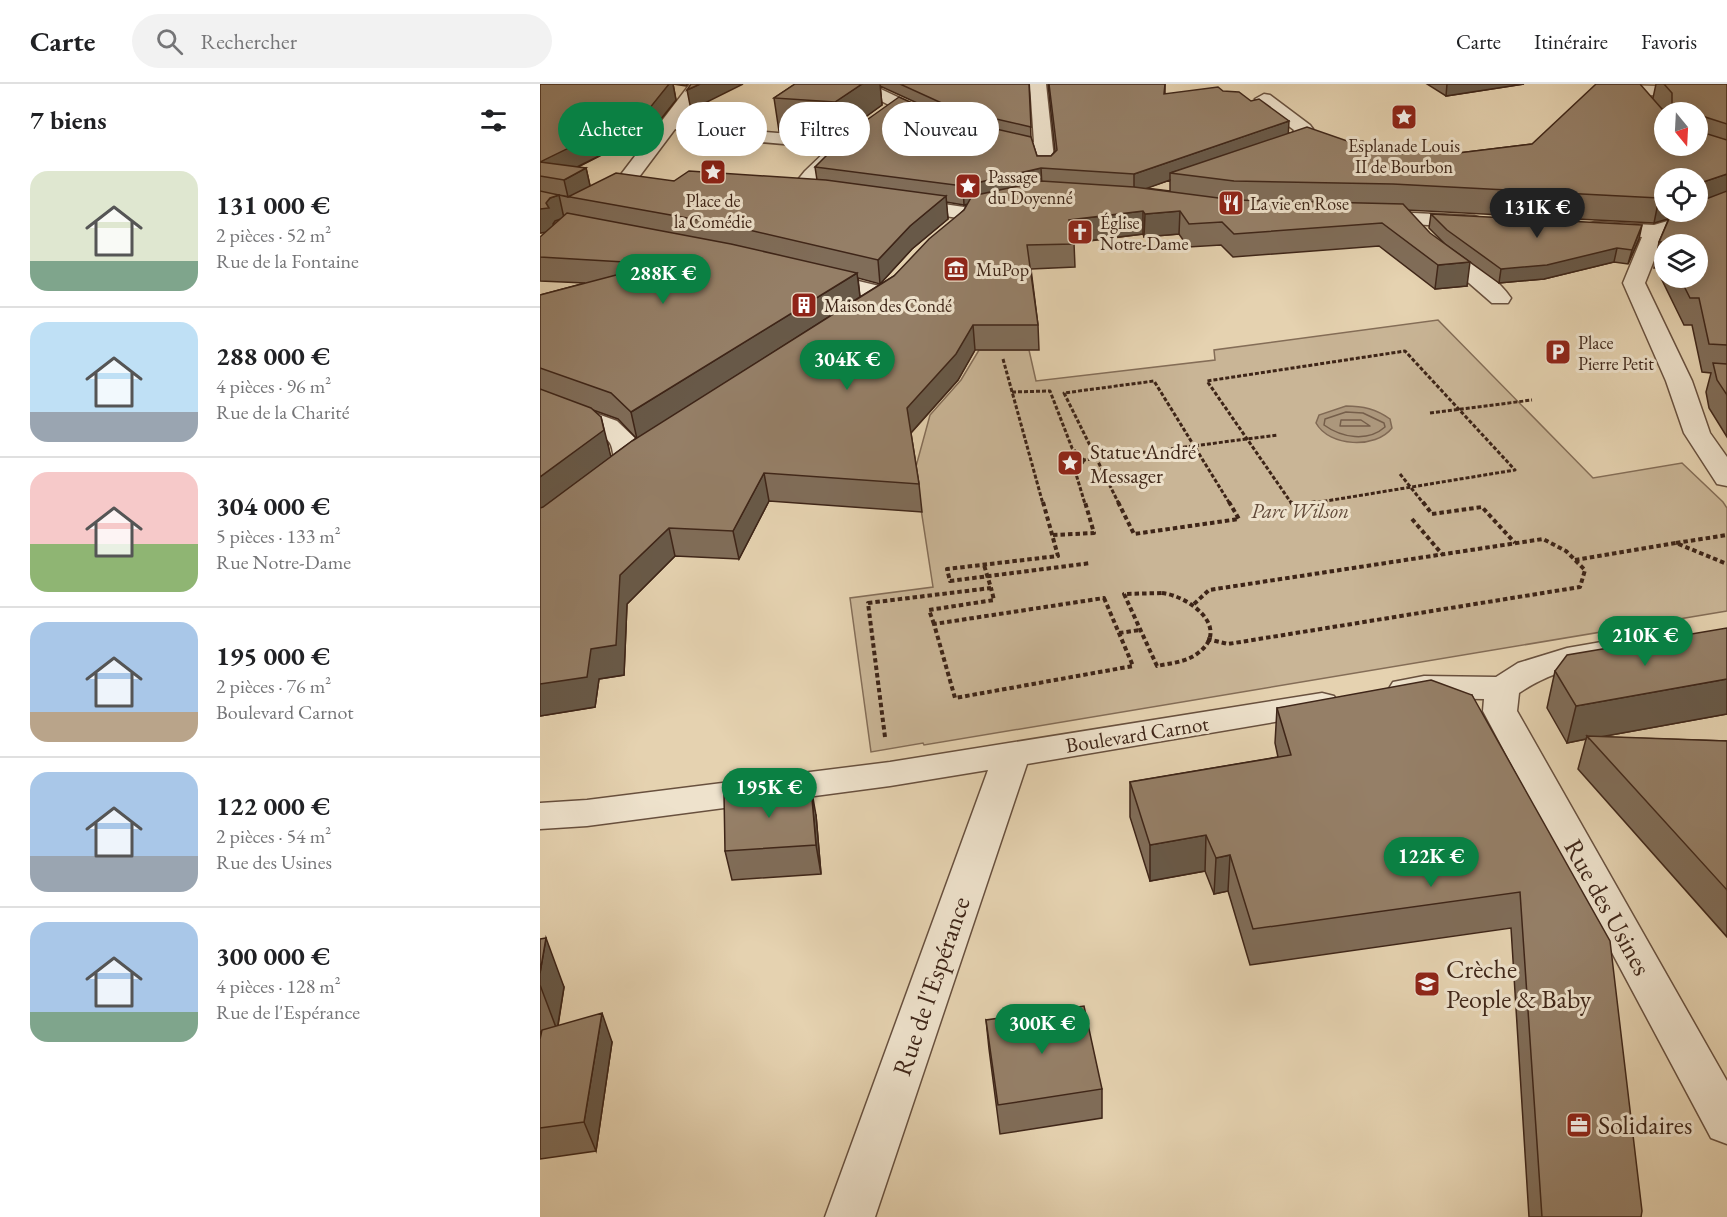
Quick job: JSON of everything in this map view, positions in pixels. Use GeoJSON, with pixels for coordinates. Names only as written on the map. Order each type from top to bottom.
{"type":"FeatureCollection","features":[{"type":"Feature","properties":{"kind":"street"},"geometry":{"type":"LineString","coordinates":[[856,84],[892,102]]}},
{"type":"Feature","properties":{"kind":"street"},"geometry":{"type":"LineString","coordinates":[[1038,84],[1044,152],[1043,185]]}},
{"type":"Feature","properties":{"kind":"street"},"geometry":{"type":"LineString","coordinates":[[1621,87],[1727,93]]}},
{"type":"Feature","properties":{"kind":"street"},"geometry":{"type":"LineString","coordinates":[[1621,87],[1640,97],[1651,109]]}},
{"type":"Feature","properties":{"kind":"street"},"geometry":{"type":"LineString","coordinates":[[669,92],[695,89]]}},
{"type":"Feature","properties":{"kind":"street"},"geometry":{"type":"LineString","coordinates":[[565,222],[626,181],[695,89]]}},
{"type":"Feature","properties":{"kind":"street"},"geometry":{"type":"LineString","coordinates":[[1254,159],[1298,144],[1304,129],[1264,99]]}},
{"type":"Feature","properties":{"kind":"street"},"geometry":{"type":"LineString","coordinates":[[669,122],[715,133],[779,142]]}},
{"type":"Feature","properties":{"kind":"street"},"geometry":{"type":"LineString","coordinates":[[999,141],[1044,152]]}},
{"type":"Feature","properties":{"kind":"street"},"geometry":{"type":"LineString","coordinates":[[798,192],[833,156]]}},
{"type":"Feature","properties":{"kind":"street"},"geometry":{"type":"LineString","coordinates":[[626,181],[649,183]]}},
{"type":"Feature","properties":{"kind":"street"},"geometry":{"type":"LineString","coordinates":[[775,190],[819,193]]}},
{"type":"Feature","properties":{"kind":"street"},"geometry":{"type":"LineString","coordinates":[[887,201],[964,213],[1020,200]]}},
{"type":"Feature","properties":{"kind":"street"},"geometry":{"type":"LineString","coordinates":[[1573,227],[1655,231],[1680,224],[1727,204]]}},
{"type":"Feature","properties":{"kind":"street"},"geometry":{"type":"LineString","coordinates":[[540,205],[565,222],[586,230]]}},
{"type":"Feature","properties":{"kind":"street"},"geometry":{"type":"LineString","coordinates":[[949,234],[957,227],[964,213]]}},
{"type":"Feature","properties":{"kind":"street"},"geometry":{"type":"LineString","coordinates":[[1355,216],[1493,223]]}},
{"type":"Feature","properties":{"kind":"street"},"geometry":{"type":"LineString","coordinates":[[1408,218],[1412,228],[1432,247],[1477,278],[1500,298]]}},
{"type":"Feature","properties":{"kind":"street"},"geometry":{"type":"LineString","coordinates":[[1655,231],[1635,284],[1679,381],[1698,433],[1727,478]]}},
{"type":"Feature","properties":{"kind":"street"},"geometry":{"type":"LineString","coordinates":[[790,271],[893,286],[855,314]]}},
{"type":"Feature","properties":{"kind":"street"},"geometry":{"type":"LineString","coordinates":[[1679,381],[1708,382]]}},
{"type":"Feature","properties":{"kind":"street"},"geometry":{"type":"LineString","coordinates":[[540,400],[608,427],[623,440],[628,460]]}},
{"type":"Feature","properties":{"kind":"street"},"geometry":{"type":"LineString","coordinates":[[1503,688],[1530,670],[1567,658],[1636,646]]}},
{"type":"Feature","properties":{"kind":"street","name":"Boulevard Carnot"},"geometry":{"type":"LineString","coordinates":[[540,816],[587,813],[1012,756],[1424,687],[1503,688]]}},
{"type":"Feature","properties":{"kind":"street","name":"Rue des Usines"},"geometry":{"type":"LineString","coordinates":[[1503,688],[1500,711],[1727,1124]]}},
{"type":"Feature","properties":{"kind":"street","name":"Rue de l'Espérance"},"geometry":{"type":"LineString","coordinates":[[850,1217],[1012,756]]}},
{"type":"Feature","properties":{"kind":"path"},"geometry":{"type":"LineString","coordinates":[[1405,351],[1515,470],[1294,506],[1247,439],[1207,381],[1405,351]]}},
{"type":"Feature","properties":{"kind":"path"},"geometry":{"type":"LineString","coordinates":[[1003,359],[1058,556],[947,569],[950,580],[1091,563]]}},
{"type":"Feature","properties":{"kind":"path"},"geometry":{"type":"LineString","coordinates":[[1154,381],[1239,519],[1134,534],[1096,460],[1064,393],[1154,381]]}},
{"type":"Feature","properties":{"kind":"path"},"geometry":{"type":"LineString","coordinates":[[1012,392],[1050,391],[1072,448],[1084,460],[1278,435]]}},
{"type":"Feature","properties":{"kind":"path"},"geometry":{"type":"LineString","coordinates":[[1430,413],[1532,400]]}},
{"type":"Feature","properties":{"kind":"path"},"geometry":{"type":"LineString","coordinates":[[1053,535],[1094,533],[1076,474],[1084,460]]}},
{"type":"Feature","properties":{"kind":"path"},"geometry":{"type":"LineString","coordinates":[[1400,474],[1432,514],[1482,507],[1515,543]]}},
{"type":"Feature","properties":{"kind":"path"},"geometry":{"type":"LineString","coordinates":[[1412,519],[1442,554]]}},
{"type":"Feature","properties":{"kind":"path"},"geometry":{"type":"LineString","coordinates":[[1575,560],[1727,534]]}},
{"type":"Feature","properties":{"kind":"path"},"geometry":{"type":"LineString","coordinates":[[1194,604],[1209,590],[1543,539],[1566,551],[1585,570],[1580,587],[1227,644],[1208,639]]}},
{"type":"Feature","properties":{"kind":"path"},"geometry":{"type":"LineString","coordinates":[[1676,543],[1727,564]]}},
{"type":"Feature","properties":{"kind":"path"},"geometry":{"type":"LineString","coordinates":[[933,624],[1104,598],[1133,666],[955,698],[933,624],[929,610],[994,600],[984,565]]}},
{"type":"Feature","properties":{"kind":"path"},"geometry":{"type":"LineString","coordinates":[[885,738],[868,603],[991,588]]}},
{"type":"Feature","properties":{"kind":"path"},"geometry":{"type":"LineString","coordinates":[[1152,592],[1168,594],[1194,604],[1200,608],[1208,621],[1208,639],[1200,651],[1182,661],[1157,666],[1124,594],[1152,592]]}},
{"type":"Feature","properties":{"kind":"path"},"geometry":{"type":"LineString","coordinates":[[1119,633],[1140,630]]}},
{"type":"Feature","properties":{"kind":"green space","name":"Parc Wilson"},"geometry":{"type":"Polygon","coordinates":[[[1438,320],[1593,478],[1682,463],[1723,502],[1727,508],[1727,611],[871,752],[850,598],[933,587],[915,470],[930,415],[961,380],[979,350],[1029,350],[1036,381],[1215,360],[1214,350],[1438,320]]]}},
{"type":"Feature","properties":{"kind":"water"},"geometry":{"type":"Polygon","coordinates":[[[1346,406],[1374,410],[1390,419],[1392,428],[1385,435],[1364,442],[1342,441],[1322,431],[1316,423],[1319,415],[1346,406]]]}},
{"type":"Feature","properties":{"kind":"building"},"geometry":{"type":"Polygon","coordinates":[[[540,84],[669,84],[655,102],[558,102],[558,153],[540,162],[540,84]]]}},
{"type":"Feature","properties":{"kind":"building"},"geometry":{"type":"Polygon","coordinates":[[[691,84],[700,84],[687,90],[691,84]]]}},
{"type":"Feature","properties":{"kind":"building"},"geometry":{"type":"Polygon","coordinates":[[[795,84],[862,84],[835,102],[774,98],[795,84]]]}},
{"type":"Feature","properties":{"kind":"building"},"geometry":{"type":"Polygon","coordinates":[[[900,84],[1029,84],[1031,127],[999,120],[999,102],[939,102],[900,84]]]}},
{"type":"Feature","properties":{"kind":"building"},"geometry":{"type":"Polygon","coordinates":[[[1049,84],[1165,84],[1164,94],[1218,87],[1223,91],[1239,92],[1251,101],[1259,99],[1289,121],[1134,174],[1041,168],[963,186],[815,167],[826,156],[870,156],[870,118],[882,109],[882,156],[999,156],[999,130],[1031,137],[1037,156],[1051,156],[1057,150],[1049,84]]]}},
{"type":"Feature","properties":{"kind":"building"},"geometry":{"type":"Polygon","coordinates":[[[1596,84],[1640,84],[1656,102],[1654,102],[1654,156],[1708,156],[1708,134],[1727,140],[1727,174],[1708,180],[1708,168],[1654,168],[1654,198],[1393,184],[1234,181],[1170,173],[1307,127],[1350,142],[1363,141],[1369,147],[1401,154],[1445,150],[1450,154],[1532,144],[1596,84]]]}},
{"type":"Feature","properties":{"kind":"building"},"geometry":{"type":"Polygon","coordinates":[[[1664,84],[1727,84],[1727,124],[1708,118],[1708,102],[1672,102],[1672,93],[1664,84]]]}},
{"type":"Feature","properties":{"kind":"building"},"geometry":{"type":"Polygon","coordinates":[[[899,97],[910,102],[892,102],[899,97]]]}},
{"type":"Feature","properties":{"kind":"building"},"geometry":{"type":"Polygon","coordinates":[[[540,162],[586,168],[564,180],[540,176],[540,162]]]}},
{"type":"Feature","properties":{"kind":"building"},"geometry":{"type":"Polygon","coordinates":[[[689,171],[826,180],[946,196],[910,226],[878,260],[732,226],[569,197],[616,173],[674,181],[689,171]]]}},
{"type":"Feature","properties":{"kind":"building"},"geometry":{"type":"Polygon","coordinates":[[[1041,181],[1134,187],[1234,200],[1403,204],[1430,233],[1470,262],[1438,265],[1382,223],[1234,234],[1222,222],[1189,224],[1180,211],[1145,214],[1143,211],[1069,220],[1074,244],[1027,245],[1038,325],[973,325],[956,354],[907,408],[919,484],[764,473],[733,531],[669,528],[620,575],[616,645],[591,649],[587,677],[540,684],[540,508],[632,441],[894,276],[929,239],[964,210],[972,196],[1041,181]]]}},
{"type":"Feature","properties":{"kind":"building"},"geometry":{"type":"Polygon","coordinates":[[[540,191],[559,195],[550,198],[546,203],[549,208],[540,209],[540,191]]]}},
{"type":"Feature","properties":{"kind":"building"},"geometry":{"type":"Polygon","coordinates":[[[1727,191],[1727,345],[1709,344],[1699,298],[1690,298],[1685,288],[1708,288],[1708,234],[1662,234],[1668,222],[1708,222],[1708,198],[1727,191]]]}},
{"type":"Feature","properties":{"kind":"building"},"geometry":{"type":"Polygon","coordinates":[[[567,213],[731,244],[857,273],[631,412],[611,393],[540,368],[540,295],[658,264],[540,257],[540,237],[567,213]]]}},
{"type":"Feature","properties":{"kind":"building"},"geometry":{"type":"Polygon","coordinates":[[[1431,214],[1642,225],[1632,250],[1617,248],[1547,265],[1501,269],[1447,230],[1431,214]]]}},
{"type":"Feature","properties":{"kind":"building"},"geometry":{"type":"Polygon","coordinates":[[[1713,363],[1727,364],[1727,395],[1717,380],[1713,363]]]}},
{"type":"Feature","properties":{"kind":"building"},"geometry":{"type":"Polygon","coordinates":[[[540,389],[591,408],[601,417],[604,430],[540,477],[540,389]]]}},
{"type":"Feature","properties":{"kind":"building"},"geometry":{"type":"Polygon","coordinates":[[[1727,628],[1727,679],[1576,706],[1555,671],[1567,655],[1727,628]]]}},
{"type":"Feature","properties":{"kind":"building"},"geometry":{"type":"Polygon","coordinates":[[[1431,680],[1472,695],[1610,941],[1641,1217],[1542,1217],[1520,892],[1253,929],[1230,855],[1216,858],[1206,835],[1150,845],[1130,782],[1291,755],[1277,708],[1431,680]]]}},
{"type":"Feature","properties":{"kind":"building"},"geometry":{"type":"Polygon","coordinates":[[[1587,736],[1727,741],[1727,890],[1587,736]]]}},
{"type":"Feature","properties":{"kind":"building"},"geometry":{"type":"Polygon","coordinates":[[[773,786],[773,793],[811,787],[816,845],[725,851],[724,794],[773,786]]]}},
{"type":"Feature","properties":{"kind":"building"},"geometry":{"type":"Polygon","coordinates":[[[546,938],[540,973],[540,939],[546,938]]]}},
{"type":"Feature","properties":{"kind":"building"},"geometry":{"type":"Polygon","coordinates":[[[1084,1006],[1102,1089],[998,1105],[986,1020],[1084,1006]]]}},
{"type":"Feature","properties":{"kind":"building"},"geometry":{"type":"Polygon","coordinates":[[[602,1013],[584,1122],[540,1128],[540,1039],[542,1030],[602,1013]]]}},
{"type":"Feature","properties":{"kind":"place","name":"Esplanade Louis II de Bourbon"},"geometry":{"type":"Point","coordinates":[1404,117]}},
{"type":"Feature","properties":{"kind":"place","name":"Place de la Comédie"},"geometry":{"type":"Point","coordinates":[713,172]}},
{"type":"Feature","properties":{"kind":"place","name":"Passage du Doyenné"},"geometry":{"type":"Point","coordinates":[968,186]}},
{"type":"Feature","properties":{"kind":"place","name":"La vie en Rose"},"geometry":{"type":"Point","coordinates":[1231,203]}},
{"type":"Feature","properties":{"kind":"place","name":"Église Notre-Dame"},"geometry":{"type":"Point","coordinates":[1080,232]}},
{"type":"Feature","properties":{"kind":"place","name":"MuPop"},"geometry":{"type":"Point","coordinates":[956,269]}},
{"type":"Feature","properties":{"kind":"place","name":"Maison des Condé"},"geometry":{"type":"Point","coordinates":[804,305]}},
{"type":"Feature","properties":{"kind":"place","name":"Place Pierre Petit"},"geometry":{"type":"Point","coordinates":[1558,352]}},
{"type":"Feature","properties":{"kind":"place","name":"Statue André Messager"},"geometry":{"type":"Point","coordinates":[1070,463]}},
{"type":"Feature","properties":{"kind":"place","name":"Crèche People & Baby"},"geometry":{"type":"Point","coordinates":[1427,984]}},
{"type":"Feature","properties":{"kind":"place","name":"Solidaires"},"geometry":{"type":"Point","coordinates":[1579,1125]}}]}
